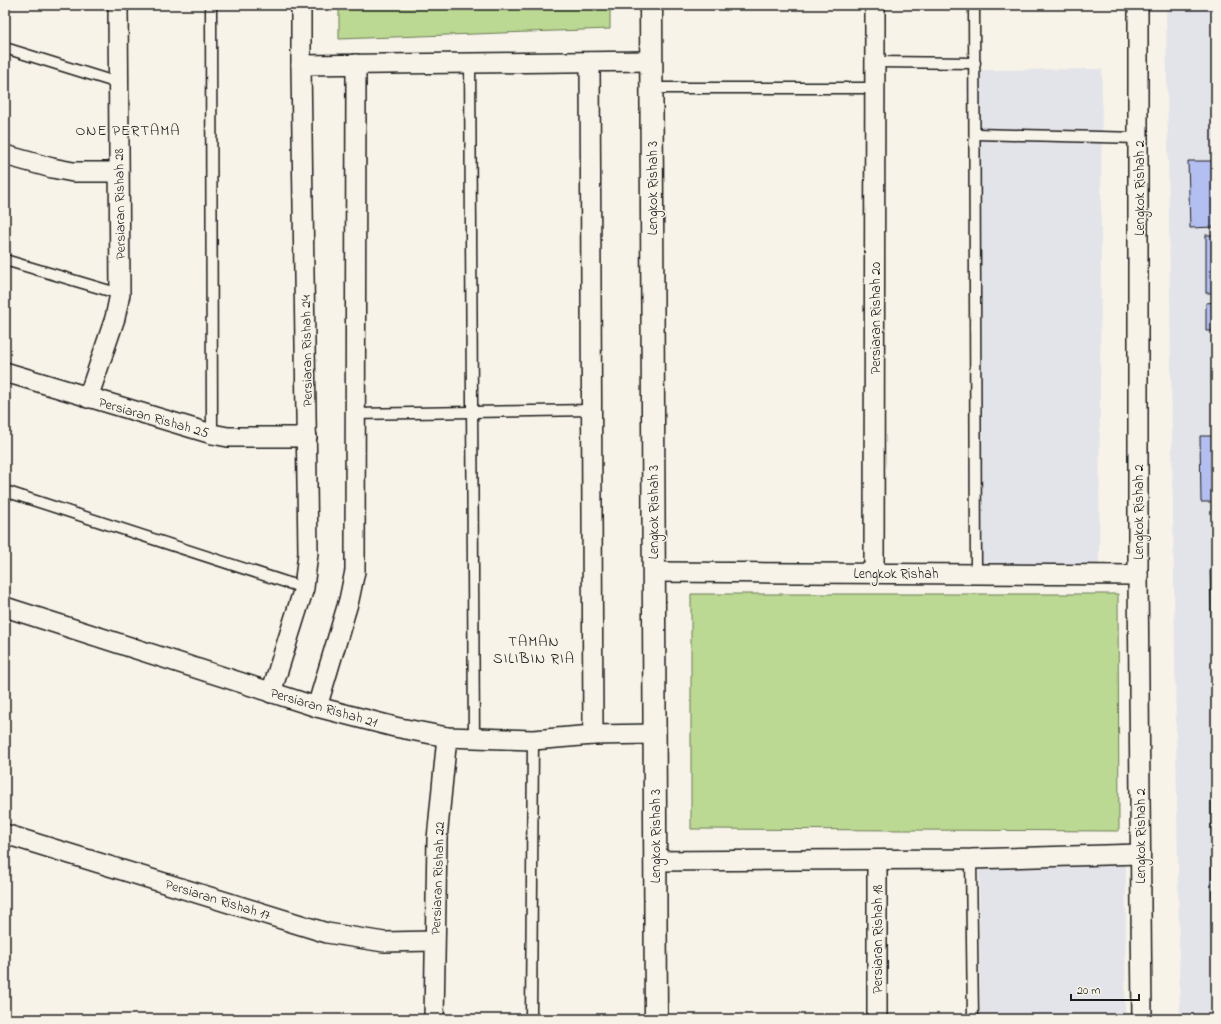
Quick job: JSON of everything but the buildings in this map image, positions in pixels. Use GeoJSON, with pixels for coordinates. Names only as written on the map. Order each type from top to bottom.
{"type":"FeatureCollection","features":[{"type":"Feature","properties":{"kind":"street","name":"Persiaran Rishah 28"},"geometry":{"type":"LineString","coordinates":[[88,398],[115,318],[120,294],[118,5]]}},
{"type":"Feature","properties":{"kind":"street","name":"Persiaran Rishah 24"},"geometry":{"type":"LineString","coordinates":[[271,693],[304,588],[308,553],[308,437],[300,65],[301,5]]}},
{"type":"Feature","properties":{"kind":"street","name":"Lengkok Rishah 3"},"geometry":{"type":"LineString","coordinates":[[651,5],[656,1019]]}},
{"type":"Feature","properties":{"kind":"street","name":"Persiaran Rishah 20"},"geometry":{"type":"LineString","coordinates":[[874,573],[875,5]]}},
{"type":"Feature","properties":{"kind":"street","name":"Lengkok Rishah 2"},"geometry":{"type":"LineString","coordinates":[[1138,5],[1138,575],[1142,1019]]}},
{"type":"Feature","properties":{"kind":"street"},"geometry":{"type":"LineString","coordinates":[[300,65],[651,61]]}},
{"type":"Feature","properties":{"kind":"street"},"geometry":{"type":"LineString","coordinates":[[590,62],[593,734]]}},
{"type":"Feature","properties":{"kind":"street"},"geometry":{"type":"LineString","coordinates":[[317,708],[349,600],[355,571],[356,64]]}},
{"type":"Feature","properties":{"kind":"street"},"geometry":{"type":"LineString","coordinates":[[5,154],[52,168],[73,172],[118,172]]}},
{"type":"Feature","properties":{"kind":"street","name":"Persiaran Rishah 25"},"geometry":{"type":"LineString","coordinates":[[5,372],[212,434],[228,437],[308,437]]}},
{"type":"Feature","properties":{"kind":"street","name":"Lengkok Rishah"},"geometry":{"type":"LineString","coordinates":[[654,572],[1138,575]]}},
{"type":"Feature","properties":{"kind":"street","name":"Persiaran Rishah 21"},"geometry":{"type":"LineString","coordinates":[[5,607],[317,708],[395,727],[447,737],[474,739],[533,740],[593,734],[654,734]]}},
{"type":"Feature","properties":{"kind":"street","name":"Persiaran Rishah 22"},"geometry":{"type":"LineString","coordinates":[[434,1019],[434,941],[437,839],[447,737]]}},
{"type":"Feature","properties":{"kind":"street","name":"Persiaran Rishah 17"},"geometry":{"type":"LineString","coordinates":[[5,834],[327,933],[384,942],[434,941]]}},
{"type":"Feature","properties":{"kind":"street"},"geometry":{"type":"LineString","coordinates":[[655,862],[971,859],[1140,854]]}},
{"type":"Feature","properties":{"kind":"street","name":"Persiaran Rishah 18"},"geometry":{"type":"LineString","coordinates":[[877,860],[877,1019]]}},
{"type":"Feature","properties":{"kind":"lane"},"geometry":{"type":"LineString","coordinates":[[211,5],[212,434]]}},
{"type":"Feature","properties":{"kind":"lane"},"geometry":{"type":"LineString","coordinates":[[974,5],[976,134],[976,574]]}},
{"type":"Feature","properties":{"kind":"lane"},"geometry":{"type":"LineString","coordinates":[[5,48],[118,83]]}},
{"type":"Feature","properties":{"kind":"lane"},"geometry":{"type":"LineString","coordinates":[[875,62],[975,63]]}},
{"type":"Feature","properties":{"kind":"lane"},"geometry":{"type":"LineString","coordinates":[[470,63],[474,739]]}},
{"type":"Feature","properties":{"kind":"lane"},"geometry":{"type":"LineString","coordinates":[[651,88],[875,88]]}},
{"type":"Feature","properties":{"kind":"lane"},"geometry":{"type":"LineString","coordinates":[[976,134],[1139,138]]}},
{"type":"Feature","properties":{"kind":"lane"},"geometry":{"type":"LineString","coordinates":[[5,260],[120,294]]}},
{"type":"Feature","properties":{"kind":"lane"},"geometry":{"type":"LineString","coordinates":[[355,414],[592,410]]}},
{"type":"Feature","properties":{"kind":"lane"},"geometry":{"type":"LineString","coordinates":[[5,491],[304,588]]}},
{"type":"Feature","properties":{"kind":"lane"},"geometry":{"type":"LineString","coordinates":[[531,1019],[533,740]]}},
{"type":"Feature","properties":{"kind":"lane"},"geometry":{"type":"LineString","coordinates":[[971,859],[972,1019]]}},
{"type":"Feature","properties":{"kind":"shaded area"},"geometry":{"type":"Polygon","coordinates":[[[1166,5],[1216,5],[1216,1019],[1180,1019],[1166,5]]]}},
{"type":"Feature","properties":{"kind":"shaded area"},"geometry":{"type":"Polygon","coordinates":[[[1102,69],[1099,566],[979,568],[978,70],[1102,69]]]}},
{"type":"Feature","properties":{"kind":"shaded area"},"geometry":{"type":"Polygon","coordinates":[[[1126,859],[1125,1019],[980,1019],[979,862],[1126,859]]]}},
{"type":"Feature","properties":{"kind":"green space"},"geometry":{"type":"Polygon","coordinates":[[[339,5],[610,5],[610,29],[339,39],[339,5]]]}},
{"type":"Feature","properties":{"kind":"green space"},"geometry":{"type":"Polygon","coordinates":[[[691,594],[1118,594],[1119,831],[691,829],[691,594]]]}},
{"type":"Feature","properties":{"kind":"district","name":"ONE PERTAMA"},"geometry":{"type":"Point","coordinates":[128,130]}},
{"type":"Feature","properties":{"kind":"district","name":"TAMAN SILIBIN RIA"},"geometry":{"type":"Point","coordinates":[534,650]}}]}
